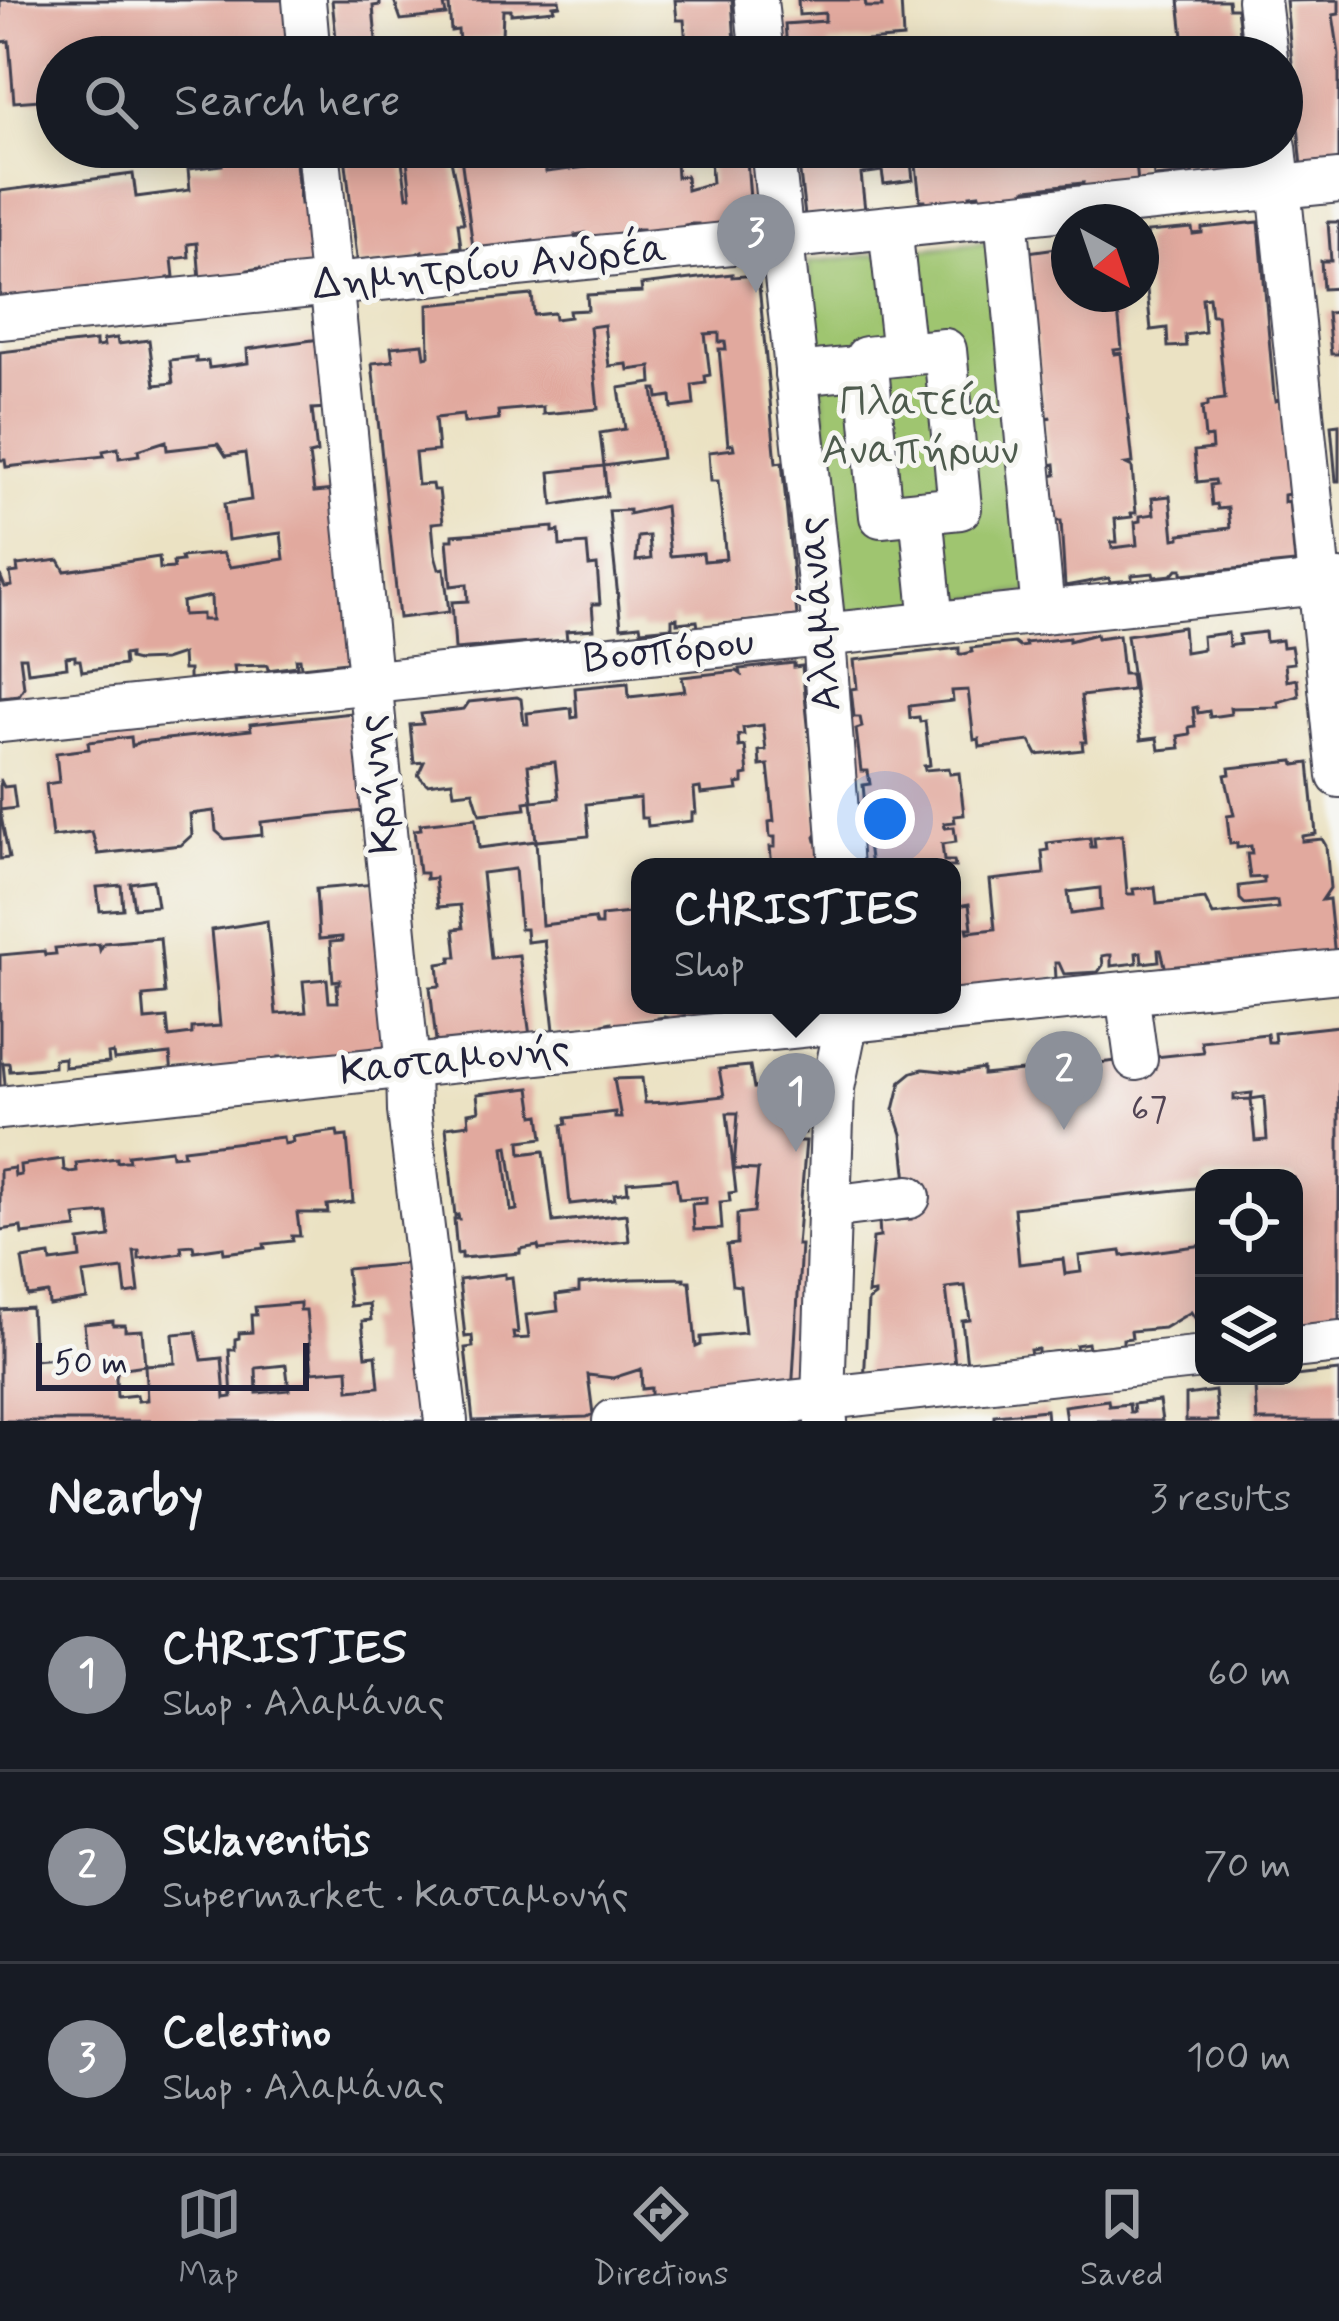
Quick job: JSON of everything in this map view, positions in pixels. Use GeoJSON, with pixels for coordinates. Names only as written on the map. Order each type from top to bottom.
{"type":"FeatureCollection","features":[{"type":"Feature","properties":{"kind":"street"},"geometry":{"type":"LineString","coordinates":[[304,0],[307,36]]}},
{"type":"Feature","properties":{"kind":"street"},"geometry":{"type":"LineString","coordinates":[[756,0],[760,36]]}},
{"type":"Feature","properties":{"kind":"street"},"geometry":{"type":"LineString","coordinates":[[1259,0],[1263,36]]}},
{"type":"Feature","properties":{"kind":"street","name":"Κρήνης"},"geometry":{"type":"LineString","coordinates":[[320,168],[409,1111],[446,1421]]}},
{"type":"Feature","properties":{"kind":"street","name":"Αλαμάνας"},"geometry":{"type":"LineString","coordinates":[[775,168],[841,858]]}},
{"type":"Feature","properties":{"kind":"street","name":"Δημητρίου Ανδρέα"},"geometry":{"type":"LineString","coordinates":[[0,318],[1006,215],[1272,168]]}},
{"type":"Feature","properties":{"kind":"street"},"geometry":{"type":"LineString","coordinates":[[1278,168],[1330,582],[1339,776]]}},
{"type":"Feature","properties":{"kind":"street","name":"Δημητρίου Ανδρέα"},"geometry":{"type":"LineString","coordinates":[[1282,168],[1339,181]]}},
{"type":"Feature","properties":{"kind":"street"},"geometry":{"type":"LineString","coordinates":[[1006,215],[1043,612]]}},
{"type":"Feature","properties":{"kind":"street"},"geometry":{"type":"LineString","coordinates":[[890,227],[885,361],[901,510],[932,623]]}},
{"type":"Feature","properties":{"kind":"street"},"geometry":{"type":"LineString","coordinates":[[796,374],[945,350],[950,391],[960,508],[811,514]]}},
{"type":"Feature","properties":{"kind":"street"},"geometry":{"type":"LineString","coordinates":[[950,391],[1020,383]]}},
{"type":"Feature","properties":{"kind":"street","name":"Βοσπόρου"},"geometry":{"type":"LineString","coordinates":[[0,721],[1330,582]]}},
{"type":"Feature","properties":{"kind":"street","name":"Κασταμονής"},"geometry":{"type":"LineString","coordinates":[[961,1005],[1339,971]]}},
{"type":"Feature","properties":{"kind":"street"},"geometry":{"type":"LineString","coordinates":[[1127,993],[1136,1059]]}},
{"type":"Feature","properties":{"kind":"street","name":"Κασταμονής"},"geometry":{"type":"LineString","coordinates":[[0,1108],[841,1014]]}},
{"type":"Feature","properties":{"kind":"street"},"geometry":{"type":"LineString","coordinates":[[825,1411],[833,1088],[849,1014]]}},
{"type":"Feature","properties":{"kind":"street"},"geometry":{"type":"LineString","coordinates":[[830,1208],[909,1197]]}},
{"type":"Feature","properties":{"kind":"street"},"geometry":{"type":"LineString","coordinates":[[1303,1346],[1339,1342]]}},
{"type":"Feature","properties":{"kind":"street"},"geometry":{"type":"LineString","coordinates":[[614,1421],[825,1411],[1195,1359]]}},
{"type":"Feature","properties":{"kind":"green space","name":"Πλατεία Αναπήρων"},"geometry":{"type":"Polygon","coordinates":[[[994,241],[1031,592],[845,613],[808,262],[994,241]]]}},
{"type":"Feature","properties":{"kind":"building"},"geometry":{"type":"Polygon","coordinates":[[[0,0],[287,0],[291,36],[36,36],[36,100],[14,102],[9,41],[0,42],[0,0]]]}},
{"type":"Feature","properties":{"kind":"building"},"geometry":{"type":"Polygon","coordinates":[[[332,0],[380,0],[380,5],[373,6],[376,36],[336,36],[332,0]]]}},
{"type":"Feature","properties":{"kind":"building"},"geometry":{"type":"Polygon","coordinates":[[[394,0],[559,0],[560,5],[553,6],[554,10],[511,14],[503,10],[502,36],[459,36],[458,30],[451,31],[449,5],[444,5],[446,15],[401,20],[394,0]]]}},
{"type":"Feature","properties":{"kind":"building"},"geometry":{"type":"Polygon","coordinates":[[[675,0],[732,0],[735,36],[685,36],[684,20],[677,20],[675,0]]]}},
{"type":"Feature","properties":{"kind":"building"},"geometry":{"type":"Polygon","coordinates":[[[798,0],[865,0],[866,7],[882,7],[881,0],[901,0],[903,36],[786,36],[785,24],[825,21],[825,13],[799,15],[798,0]]]}},
{"type":"Feature","properties":{"kind":"building"},"geometry":{"type":"Polygon","coordinates":[[[1179,0],[1228,0],[1229,8],[1237,8],[1240,36],[1183,36],[1179,0]]]}},
{"type":"Feature","properties":{"kind":"building"},"geometry":{"type":"Polygon","coordinates":[[[1339,0],[1339,14],[1333,15],[1339,54],[1339,163],[1303,167],[1303,36],[1289,36],[1286,1],[1339,0]]]}},
{"type":"Feature","properties":{"kind":"building"},"geometry":{"type":"Polygon","coordinates":[[[296,168],[300,204],[310,202],[317,268],[260,274],[260,268],[248,270],[249,275],[200,280],[197,243],[188,244],[189,257],[172,259],[174,277],[168,278],[169,284],[147,287],[147,281],[144,288],[0,303],[0,191],[133,174],[136,197],[190,190],[188,169],[296,168]]]}},
{"type":"Feature","properties":{"kind":"building"},"geometry":{"type":"Polygon","coordinates":[[[346,168],[403,168],[407,197],[411,196],[408,168],[453,168],[464,223],[458,223],[461,247],[454,248],[454,255],[423,259],[422,251],[419,259],[358,266],[346,168]]]}},
{"type":"Feature","properties":{"kind":"building"},"geometry":{"type":"Polygon","coordinates":[[[462,168],[546,168],[546,172],[676,168],[677,177],[686,176],[687,190],[712,183],[711,168],[748,168],[752,225],[698,229],[698,224],[690,224],[685,225],[686,231],[643,234],[643,229],[632,229],[633,237],[586,241],[585,233],[575,235],[576,245],[534,250],[533,241],[478,253],[473,247],[462,168]]]}},
{"type":"Feature","properties":{"kind":"building"},"geometry":{"type":"Polygon","coordinates":[[[799,168],[912,168],[913,180],[884,184],[882,171],[861,174],[865,210],[805,216],[799,168]]]}},
{"type":"Feature","properties":{"kind":"building"},"geometry":{"type":"Polygon","coordinates":[[[916,168],[1136,168],[1138,183],[1026,189],[1026,197],[981,201],[979,194],[970,195],[971,201],[926,206],[920,200],[916,168]]]}},
{"type":"Feature","properties":{"kind":"building"},"geometry":{"type":"Polygon","coordinates":[[[1153,168],[1186,168],[1187,174],[1154,177],[1153,168]]]}},
{"type":"Feature","properties":{"kind":"building"},"geometry":{"type":"Polygon","coordinates":[[[1192,168],[1255,168],[1255,172],[1193,179],[1192,168]]]}},
{"type":"Feature","properties":{"kind":"building"},"geometry":{"type":"Polygon","coordinates":[[[1259,222],[1274,395],[1275,401],[1280,400],[1289,494],[1284,495],[1284,502],[1289,501],[1295,563],[1182,574],[1177,569],[1172,575],[1132,575],[1132,580],[1110,582],[1109,578],[1065,586],[1061,521],[1053,521],[1049,476],[1056,475],[1055,464],[1049,465],[1044,421],[1051,417],[1043,418],[1028,252],[1051,249],[1051,312],[1118,312],[1122,349],[1114,350],[1121,353],[1133,463],[1126,464],[1132,467],[1136,513],[1115,519],[1117,542],[1111,542],[1112,548],[1137,545],[1135,522],[1154,514],[1152,498],[1170,496],[1174,539],[1180,534],[1230,528],[1228,508],[1212,505],[1210,485],[1215,480],[1197,482],[1194,451],[1212,449],[1211,437],[1205,438],[1202,407],[1208,401],[1225,399],[1217,315],[1211,315],[1209,297],[1202,298],[1205,332],[1185,335],[1186,346],[1168,347],[1167,328],[1151,330],[1149,312],[1159,312],[1159,231],[1192,228],[1193,234],[1202,233],[1202,228],[1259,222]]]}},
{"type":"Feature","properties":{"kind":"building"},"geometry":{"type":"Polygon","coordinates":[[[1328,222],[1339,222],[1339,288],[1323,289],[1321,261],[1331,261],[1328,222]]]}},
{"type":"Feature","properties":{"kind":"building"},"geometry":{"type":"Polygon","coordinates":[[[732,274],[758,275],[797,616],[698,627],[697,621],[677,623],[677,618],[672,619],[672,627],[621,627],[609,511],[629,510],[629,514],[665,506],[670,556],[703,553],[704,561],[726,559],[718,481],[711,481],[709,452],[734,449],[733,444],[728,445],[719,349],[726,349],[725,342],[719,342],[719,333],[705,334],[710,375],[705,376],[706,383],[692,385],[694,405],[672,408],[671,396],[658,398],[653,389],[662,458],[604,466],[600,433],[625,429],[619,388],[652,383],[651,367],[609,366],[604,325],[590,327],[598,409],[543,414],[543,407],[498,411],[499,419],[464,423],[463,415],[435,418],[438,451],[415,453],[418,485],[432,484],[433,490],[439,490],[443,522],[432,523],[449,612],[399,618],[372,363],[393,361],[391,347],[423,344],[425,357],[429,356],[428,305],[532,295],[534,315],[554,313],[555,319],[570,317],[569,311],[588,310],[587,295],[642,292],[641,285],[732,274]],[[649,536],[638,537],[636,561],[651,559],[649,536]]]}},
{"type":"Feature","properties":{"kind":"building"},"geometry":{"type":"Polygon","coordinates":[[[1339,312],[1339,354],[1331,354],[1327,313],[1339,312]]]}},
{"type":"Feature","properties":{"kind":"building"},"geometry":{"type":"Polygon","coordinates":[[[117,338],[118,344],[149,340],[155,385],[173,383],[170,360],[196,357],[196,362],[208,361],[209,368],[248,363],[247,349],[320,339],[328,408],[312,409],[317,453],[309,455],[314,492],[335,490],[355,661],[301,667],[296,659],[297,666],[268,670],[267,665],[234,666],[235,674],[189,679],[182,654],[137,661],[123,655],[124,665],[82,671],[80,660],[66,657],[67,667],[28,672],[26,657],[20,657],[24,687],[19,695],[0,697],[0,575],[5,587],[12,586],[10,573],[18,572],[17,565],[59,560],[65,571],[159,557],[160,569],[174,568],[173,562],[182,561],[181,557],[223,553],[230,567],[284,559],[281,533],[228,540],[224,504],[251,500],[245,453],[226,456],[218,444],[167,450],[166,441],[138,450],[139,455],[119,458],[118,448],[103,451],[104,456],[6,467],[5,460],[0,460],[0,352],[96,341],[96,347],[104,346],[103,340],[117,338]],[[211,596],[182,602],[183,615],[202,614],[202,620],[212,620],[211,596]]]}},
{"type":"Feature","properties":{"kind":"building"},"geometry":{"type":"Polygon","coordinates":[[[1339,424],[1339,481],[1336,481],[1331,425],[1339,424]]]}},
{"type":"Feature","properties":{"kind":"building"},"geometry":{"type":"Polygon","coordinates":[[[604,466],[607,496],[553,505],[550,472],[604,466]]]}},
{"type":"Feature","properties":{"kind":"building"},"geometry":{"type":"Polygon","coordinates":[[[553,527],[553,532],[559,531],[560,546],[587,544],[589,566],[597,565],[600,604],[592,604],[594,629],[566,631],[567,640],[455,649],[452,602],[468,601],[467,584],[451,586],[447,540],[453,540],[453,535],[553,527]]]}},
{"type":"Feature","properties":{"kind":"building"},"geometry":{"type":"Polygon","coordinates":[[[1183,627],[1185,652],[1203,649],[1202,636],[1228,633],[1229,646],[1240,644],[1239,635],[1265,632],[1266,642],[1282,640],[1283,647],[1291,646],[1294,663],[1285,664],[1287,681],[1297,679],[1299,696],[1278,702],[1279,707],[1230,708],[1231,714],[1210,717],[1209,711],[1198,713],[1193,708],[1195,726],[1189,727],[1190,734],[1178,736],[1180,748],[1159,750],[1157,738],[1141,740],[1127,635],[1183,627]]]}},
{"type":"Feature","properties":{"kind":"building"},"geometry":{"type":"Polygon","coordinates":[[[1096,634],[1097,638],[1119,635],[1123,674],[1130,674],[1132,690],[1081,696],[1083,750],[1037,755],[1030,741],[980,747],[979,739],[974,740],[968,690],[952,691],[953,701],[909,706],[910,718],[925,721],[930,765],[925,770],[949,768],[950,774],[959,773],[964,815],[944,823],[945,828],[954,827],[956,842],[942,844],[944,858],[870,858],[867,835],[876,831],[875,826],[867,827],[863,785],[870,784],[868,771],[861,771],[856,729],[862,727],[860,717],[854,717],[854,660],[959,648],[959,654],[964,654],[972,652],[971,648],[1069,641],[1096,634]]]}},
{"type":"Feature","properties":{"kind":"building"},"geometry":{"type":"Polygon","coordinates":[[[794,663],[794,667],[802,666],[819,832],[815,837],[823,840],[824,858],[771,858],[775,837],[770,837],[769,822],[774,821],[768,765],[760,766],[759,751],[766,750],[763,725],[743,728],[744,735],[738,735],[739,747],[745,746],[748,775],[737,784],[738,790],[701,794],[700,788],[694,789],[692,821],[648,826],[647,818],[641,818],[640,798],[586,804],[589,836],[536,841],[532,801],[525,802],[526,809],[480,814],[473,791],[454,793],[452,781],[427,784],[418,775],[424,762],[414,763],[410,725],[423,724],[421,714],[517,697],[524,724],[528,724],[527,713],[571,708],[572,718],[577,717],[575,688],[628,683],[629,697],[685,691],[682,677],[741,674],[740,669],[794,663]],[[555,762],[528,765],[532,801],[559,798],[555,762]]]}},
{"type":"Feature","properties":{"kind":"building"},"geometry":{"type":"Polygon","coordinates":[[[362,712],[372,810],[261,822],[262,835],[225,839],[216,831],[214,811],[190,814],[192,835],[181,845],[98,854],[92,832],[52,837],[46,784],[59,782],[56,753],[89,749],[88,742],[131,737],[132,746],[251,730],[250,724],[362,712]]]}},
{"type":"Feature","properties":{"kind":"building"},"geometry":{"type":"Polygon","coordinates":[[[1309,763],[1316,834],[1302,836],[1302,841],[1322,839],[1326,846],[1330,888],[1322,900],[1329,899],[1335,957],[1167,974],[1161,950],[1159,961],[1142,963],[1141,952],[1136,953],[1137,963],[1111,966],[1111,955],[1107,955],[1102,956],[1098,972],[1064,974],[1055,963],[1056,978],[1049,979],[1050,985],[1002,984],[961,995],[961,905],[969,904],[972,928],[968,932],[995,929],[990,880],[1044,874],[1042,851],[1048,850],[1047,843],[1090,838],[1095,847],[1094,838],[1122,835],[1127,894],[1155,887],[1157,904],[1205,899],[1213,915],[1278,908],[1277,901],[1245,904],[1240,899],[1239,886],[1264,883],[1264,877],[1250,878],[1247,854],[1252,854],[1251,846],[1230,844],[1227,816],[1234,815],[1225,775],[1230,774],[1229,768],[1309,763]],[[1100,888],[1068,892],[1071,914],[1101,910],[1100,888]]]}},
{"type":"Feature","properties":{"kind":"building"},"geometry":{"type":"Polygon","coordinates":[[[0,779],[4,787],[13,786],[16,808],[0,810],[0,779]]]}},
{"type":"Feature","properties":{"kind":"building"},"geometry":{"type":"Polygon","coordinates":[[[0,811],[9,858],[0,859],[0,811]]]}},
{"type":"Feature","properties":{"kind":"building"},"geometry":{"type":"Polygon","coordinates":[[[476,818],[479,848],[536,841],[542,925],[594,919],[601,925],[601,916],[631,913],[631,1014],[716,1014],[714,1020],[669,1025],[664,1017],[658,1018],[658,1025],[612,1031],[611,1022],[603,1024],[603,1029],[559,1035],[554,1030],[544,940],[527,942],[526,929],[520,929],[515,869],[482,873],[491,958],[519,955],[530,1036],[501,1040],[501,1035],[494,1036],[495,1044],[437,1050],[430,987],[440,986],[438,964],[457,957],[454,929],[463,928],[460,905],[438,907],[435,878],[426,879],[426,873],[419,873],[414,830],[421,829],[420,824],[476,818]]]}},
{"type":"Feature","properties":{"kind":"building"},"geometry":{"type":"Polygon","coordinates":[[[153,880],[157,906],[134,908],[130,883],[153,880]]]}},
{"type":"Feature","properties":{"kind":"building"},"geometry":{"type":"Polygon","coordinates":[[[375,884],[395,1053],[285,1062],[285,1057],[279,1057],[280,1064],[172,1074],[170,1054],[114,1060],[113,1053],[108,1054],[109,1063],[64,1067],[64,1058],[54,1059],[54,1067],[10,1071],[9,1063],[3,1063],[6,1094],[0,1094],[0,955],[56,954],[55,948],[99,944],[100,950],[104,943],[160,938],[165,994],[143,996],[145,1020],[167,1018],[169,1037],[192,1034],[192,1028],[220,1026],[211,930],[267,921],[276,1014],[306,1012],[303,981],[327,979],[329,1002],[338,1002],[340,984],[340,980],[333,981],[330,942],[342,941],[342,937],[319,939],[316,889],[375,884]]]}},
{"type":"Feature","properties":{"kind":"building"},"geometry":{"type":"Polygon","coordinates":[[[121,885],[123,909],[100,911],[97,887],[121,885]]]}},
{"type":"Feature","properties":{"kind":"building"},"geometry":{"type":"Polygon","coordinates":[[[1339,1026],[1339,1329],[1303,1332],[1303,1169],[1195,1169],[1195,1188],[1014,1208],[1019,1264],[1063,1259],[1065,1274],[1081,1272],[1079,1256],[1121,1251],[1122,1256],[1195,1246],[1195,1318],[1191,1312],[1164,1328],[1131,1331],[1132,1338],[1123,1339],[1123,1344],[1089,1348],[1088,1343],[1038,1354],[1038,1349],[1030,1350],[1032,1360],[968,1373],[962,1321],[970,1320],[965,1286],[946,1288],[956,1373],[864,1385],[868,1301],[875,1296],[868,1294],[873,1238],[880,1237],[879,1221],[911,1219],[902,1134],[894,1110],[901,1081],[923,1069],[960,1073],[983,1069],[983,1075],[1203,1052],[1201,1041],[1267,1034],[1268,1042],[1275,1042],[1274,1033],[1339,1026]],[[1252,1093],[1234,1095],[1234,1100],[1251,1099],[1252,1093]],[[1264,1097],[1251,1099],[1255,1141],[1267,1140],[1264,1097]]]}},
{"type":"Feature","properties":{"kind":"building"},"geometry":{"type":"Polygon","coordinates":[[[750,1066],[754,1088],[807,1082],[809,1091],[805,1133],[797,1133],[797,1141],[806,1141],[792,1394],[651,1396],[651,1388],[642,1389],[641,1369],[613,1378],[588,1375],[593,1414],[587,1417],[473,1421],[465,1348],[473,1347],[472,1336],[465,1337],[459,1280],[512,1277],[518,1333],[513,1333],[514,1339],[529,1338],[526,1315],[558,1311],[556,1295],[579,1292],[579,1284],[632,1279],[690,1281],[696,1347],[701,1337],[745,1333],[740,1286],[732,1285],[727,1245],[737,1244],[737,1214],[754,1212],[758,1170],[734,1169],[738,1113],[727,1113],[736,1192],[729,1193],[730,1201],[720,1202],[722,1229],[694,1230],[692,1204],[706,1203],[706,1197],[679,1199],[676,1178],[627,1182],[628,1192],[614,1194],[615,1199],[570,1204],[562,1125],[567,1124],[566,1118],[615,1112],[615,1118],[621,1118],[614,1079],[642,1078],[645,1103],[668,1102],[724,1096],[719,1069],[750,1066]]]}},
{"type":"Feature","properties":{"kind":"building"},"geometry":{"type":"Polygon","coordinates":[[[530,1088],[543,1138],[520,1141],[521,1154],[544,1151],[553,1222],[626,1214],[629,1241],[539,1250],[538,1246],[520,1249],[520,1253],[462,1258],[462,1253],[457,1254],[454,1219],[459,1219],[446,1127],[469,1124],[468,1113],[479,1111],[477,1094],[530,1088]],[[508,1146],[504,1147],[511,1211],[517,1210],[508,1146]]]}},
{"type":"Feature","properties":{"kind":"building"},"geometry":{"type":"Polygon","coordinates":[[[337,1131],[338,1137],[347,1136],[353,1202],[327,1205],[328,1213],[297,1213],[300,1236],[264,1244],[265,1248],[224,1253],[223,1247],[194,1251],[193,1245],[181,1246],[182,1253],[139,1259],[139,1251],[134,1251],[139,1292],[126,1294],[123,1269],[83,1274],[87,1299],[49,1305],[48,1293],[28,1296],[22,1259],[81,1258],[79,1241],[110,1237],[107,1213],[75,1216],[77,1228],[22,1234],[21,1227],[0,1230],[0,1170],[14,1168],[15,1176],[21,1175],[20,1165],[63,1159],[64,1170],[70,1172],[77,1171],[76,1163],[129,1161],[128,1155],[171,1150],[172,1156],[184,1155],[183,1149],[283,1137],[284,1144],[293,1142],[292,1137],[337,1131]]]}},
{"type":"Feature","properties":{"kind":"building"},"geometry":{"type":"Polygon","coordinates":[[[412,1263],[433,1421],[0,1421],[0,1310],[31,1308],[34,1360],[83,1356],[83,1363],[88,1362],[84,1324],[113,1321],[113,1325],[125,1325],[125,1331],[142,1330],[145,1365],[175,1363],[173,1334],[196,1332],[202,1360],[222,1358],[225,1398],[232,1397],[229,1350],[235,1350],[239,1333],[252,1332],[255,1307],[300,1303],[300,1310],[306,1310],[312,1372],[348,1369],[349,1390],[379,1387],[376,1355],[366,1356],[362,1321],[371,1320],[369,1304],[350,1306],[346,1269],[412,1263]],[[145,1365],[118,1369],[117,1397],[137,1395],[138,1401],[147,1400],[145,1365]],[[286,1365],[256,1368],[257,1393],[289,1390],[286,1365]]]}},
{"type":"Feature","properties":{"kind":"building"},"geometry":{"type":"Polygon","coordinates":[[[1339,1371],[1339,1421],[1257,1421],[1255,1387],[1303,1385],[1303,1375],[1339,1371]]]}},
{"type":"Feature","properties":{"kind":"building"},"geometry":{"type":"Polygon","coordinates":[[[1215,1391],[1218,1421],[1186,1421],[1186,1395],[1215,1391]]]}},
{"type":"Feature","properties":{"kind":"building"},"geometry":{"type":"Polygon","coordinates":[[[1108,1400],[1109,1406],[1129,1404],[1130,1412],[1134,1412],[1133,1404],[1159,1401],[1162,1421],[1066,1421],[1064,1406],[1108,1400]]]}},
{"type":"Feature","properties":{"kind":"building"},"geometry":{"type":"Polygon","coordinates":[[[1046,1410],[1047,1421],[994,1421],[994,1415],[1046,1410]]]}},
{"type":"Feature","properties":{"kind":"place","name":"Celestino"},"geometry":{"type":"Point","coordinates":[756,293]}},
{"type":"Feature","properties":{"kind":"place","name":"Sklavenitis"},"geometry":{"type":"Point","coordinates":[1064,1130]}},
{"type":"Feature","properties":{"kind":"place","name":"CHRISTIES"},"geometry":{"type":"Point","coordinates":[796,1152]}}]}
